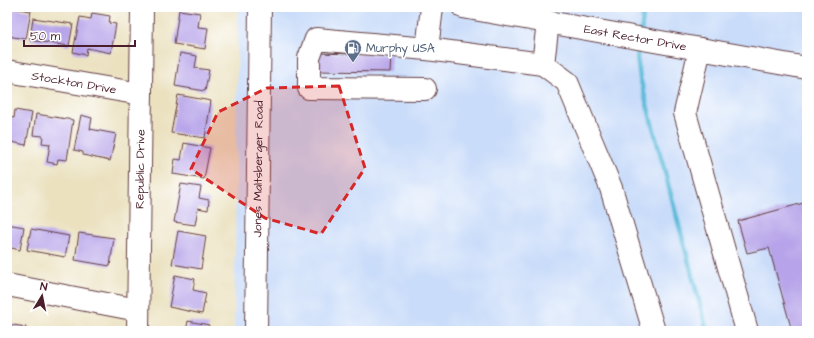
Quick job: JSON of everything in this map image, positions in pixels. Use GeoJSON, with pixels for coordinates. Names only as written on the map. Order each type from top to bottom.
{"type":"FeatureCollection","features":[{"type":"Feature","properties":{"kind":"street","name":"Republic Drive"},"geometry":{"type":"LineString","coordinates":[[138,331],[142,7]]}},
{"type":"Feature","properties":{"kind":"street","name":"Jones Maltsberger Road"},"geometry":{"type":"LineString","coordinates":[[256,331],[260,7]]}},
{"type":"Feature","properties":{"kind":"street"},"geometry":{"type":"LineString","coordinates":[[427,49],[432,7]]}},
{"type":"Feature","properties":{"kind":"street","name":"East Rector Drive"},"geometry":{"type":"LineString","coordinates":[[463,7],[807,68]]}},
{"type":"Feature","properties":{"kind":"street"},"geometry":{"type":"LineString","coordinates":[[543,64],[548,22]]}},
{"type":"Feature","properties":{"kind":"street"},"geometry":{"type":"LineString","coordinates":[[425,89],[309,88],[308,58],[316,39],[427,49],[543,64],[567,82],[612,188],[654,331]]}},
{"type":"Feature","properties":{"kind":"street"},"geometry":{"type":"LineString","coordinates":[[700,49],[685,113],[747,331]]}},
{"type":"Feature","properties":{"kind":"street","name":"Stockton Drive"},"geometry":{"type":"LineString","coordinates":[[7,71],[141,94]]}},
{"type":"Feature","properties":{"kind":"street"},"geometry":{"type":"LineString","coordinates":[[7,286],[138,310]]}},
{"type":"Feature","properties":{"kind":"highlighted area"},"geometry":{"type":"Polygon","coordinates":[[[339,86],[365,168],[321,234],[265,218],[191,169],[218,112],[267,88],[339,86]]]}},
{"type":"Feature","properties":{"kind":"shaded area"},"geometry":{"type":"Polygon","coordinates":[[[238,7],[807,7],[807,331],[234,331],[238,7]]]}},
{"type":"Feature","properties":{"kind":"building"},"geometry":{"type":"Polygon","coordinates":[[[7,7],[31,11],[26,39],[7,36],[7,7]]]}},
{"type":"Feature","properties":{"kind":"building"},"geometry":{"type":"Polygon","coordinates":[[[179,10],[200,13],[198,27],[208,28],[205,49],[174,44],[179,10]]]}},
{"type":"Feature","properties":{"kind":"building"},"geometry":{"type":"Polygon","coordinates":[[[92,13],[110,16],[109,23],[116,24],[111,53],[87,48],[86,55],[73,52],[80,17],[91,19],[92,13]]]}},
{"type":"Feature","properties":{"kind":"building"},"geometry":{"type":"Polygon","coordinates":[[[33,18],[73,24],[69,46],[30,40],[33,18]]]}},
{"type":"Feature","properties":{"kind":"building"},"geometry":{"type":"Polygon","coordinates":[[[180,53],[197,56],[195,68],[209,70],[205,91],[175,86],[180,53]]]}},
{"type":"Feature","properties":{"kind":"building","name":"Murphy USA"},"geometry":{"type":"Polygon","coordinates":[[[317,53],[391,55],[390,72],[316,71],[317,53]]]}},
{"type":"Feature","properties":{"kind":"building"},"geometry":{"type":"Polygon","coordinates":[[[178,95],[211,101],[205,138],[171,133],[178,95]]]}},
{"type":"Feature","properties":{"kind":"building"},"geometry":{"type":"Polygon","coordinates":[[[15,110],[32,113],[26,145],[7,141],[7,116],[14,118],[15,110]]]}},
{"type":"Feature","properties":{"kind":"building"},"geometry":{"type":"Polygon","coordinates":[[[36,114],[73,120],[67,160],[58,159],[57,164],[47,162],[50,144],[42,143],[43,136],[33,135],[36,114]]]}},
{"type":"Feature","properties":{"kind":"building"},"geometry":{"type":"Polygon","coordinates":[[[81,115],[92,118],[90,129],[116,134],[110,161],[83,155],[83,152],[74,150],[81,115]]]}},
{"type":"Feature","properties":{"kind":"building"},"geometry":{"type":"Polygon","coordinates":[[[184,143],[210,148],[204,179],[173,174],[175,159],[181,160],[184,143]]]}},
{"type":"Feature","properties":{"kind":"building"},"geometry":{"type":"Polygon","coordinates":[[[181,184],[201,187],[199,198],[209,200],[208,210],[198,208],[195,225],[174,222],[181,184]]]}},
{"type":"Feature","properties":{"kind":"building"},"geometry":{"type":"Polygon","coordinates":[[[807,202],[807,331],[792,331],[769,248],[747,253],[738,221],[807,202]]]}},
{"type":"Feature","properties":{"kind":"building"},"geometry":{"type":"Polygon","coordinates":[[[7,224],[24,227],[20,250],[7,247],[7,224]]]}},
{"type":"Feature","properties":{"kind":"building"},"geometry":{"type":"Polygon","coordinates":[[[31,229],[69,236],[65,257],[27,250],[31,229]]]}},
{"type":"Feature","properties":{"kind":"building"},"geometry":{"type":"Polygon","coordinates":[[[178,231],[206,236],[201,269],[172,264],[178,231]]]}},
{"type":"Feature","properties":{"kind":"building"},"geometry":{"type":"Polygon","coordinates":[[[79,233],[114,238],[110,266],[75,260],[79,233]]]}},
{"type":"Feature","properties":{"kind":"building"},"geometry":{"type":"Polygon","coordinates":[[[175,275],[195,279],[193,290],[206,293],[202,314],[169,307],[175,275]]]}},
{"type":"Feature","properties":{"kind":"building"},"geometry":{"type":"Polygon","coordinates":[[[188,321],[209,325],[207,331],[186,331],[188,321]]]}},
{"type":"Feature","properties":{"kind":"building"},"geometry":{"type":"Polygon","coordinates":[[[7,324],[26,327],[25,331],[7,331],[7,324]]]}},
{"type":"Feature","properties":{"kind":"waterway"},"geometry":{"type":"LineString","coordinates":[[641,33],[644,7]]}},
{"type":"Feature","properties":{"kind":"waterway"},"geometry":{"type":"LineString","coordinates":[[639,44],[637,58],[640,78],[707,331]]}},
{"type":"Feature","properties":{"kind":"place","name":"Murphy USA"},"geometry":{"type":"Point","coordinates":[353,63]}}]}
